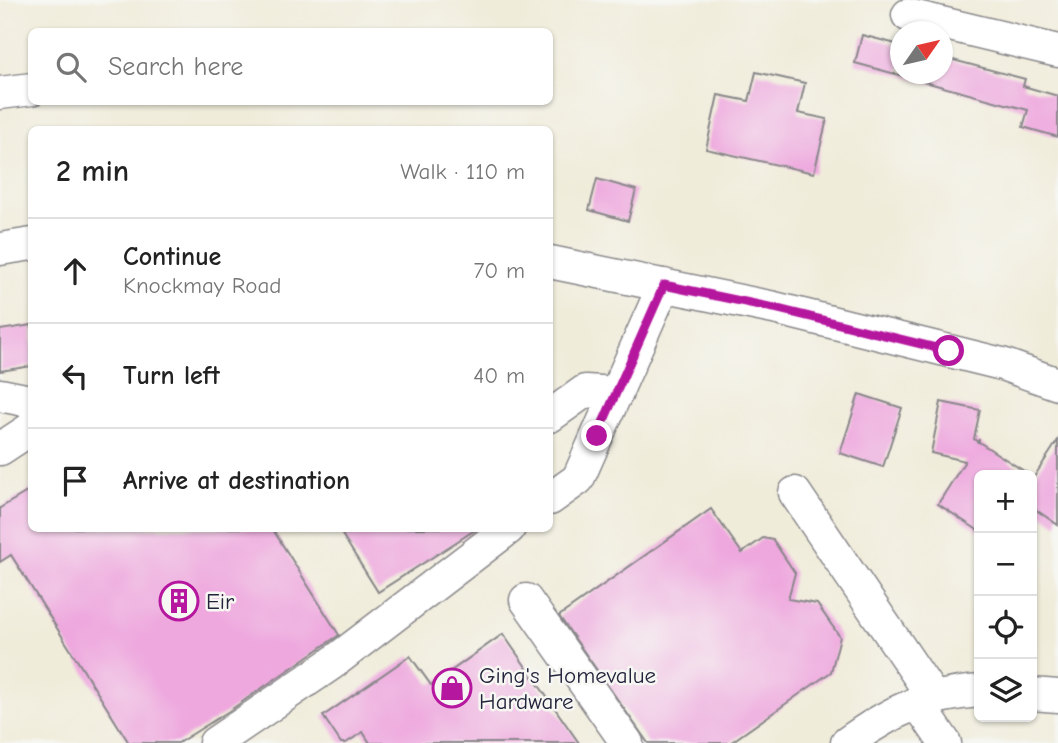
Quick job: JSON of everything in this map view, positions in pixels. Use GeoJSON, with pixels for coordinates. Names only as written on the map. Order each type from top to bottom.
{"type":"FeatureCollection","features":[{"type":"Feature","properties":{"kind":"street"},"geometry":{"type":"LineString","coordinates":[[908,15],[1058,51]]}},
{"type":"Feature","properties":{"kind":"street"},"geometry":{"type":"LineString","coordinates":[[0,93],[28,90]]}},
{"type":"Feature","properties":{"kind":"street"},"geometry":{"type":"LineString","coordinates":[[553,263],[774,308],[1002,364],[1058,384]]}},
{"type":"Feature","properties":{"kind":"street"},"geometry":{"type":"LineString","coordinates":[[553,497],[578,478],[664,285]]}},
{"type":"Feature","properties":{"kind":"street"},"geometry":{"type":"LineString","coordinates":[[553,414],[585,391],[617,393]]}},
{"type":"Feature","properties":{"kind":"street"},"geometry":{"type":"LineString","coordinates":[[0,395],[28,402]]}},
{"type":"Feature","properties":{"kind":"street"},"geometry":{"type":"LineString","coordinates":[[0,449],[28,431]]}},
{"type":"Feature","properties":{"kind":"street"},"geometry":{"type":"LineString","coordinates":[[794,493],[925,700],[945,743]]}},
{"type":"Feature","properties":{"kind":"street"},"geometry":{"type":"LineString","coordinates":[[215,743],[331,664],[504,532]]}},
{"type":"Feature","properties":{"kind":"street"},"geometry":{"type":"LineString","coordinates":[[526,600],[627,743]]}},
{"type":"Feature","properties":{"kind":"street"},"geometry":{"type":"LineString","coordinates":[[847,743],[893,714],[925,700],[974,692]]}},
{"type":"Feature","properties":{"kind":"street"},"geometry":{"type":"LineString","coordinates":[[1037,694],[1058,696]]}},
{"type":"Feature","properties":{"kind":"building"},"geometry":{"type":"Polygon","coordinates":[[[862,35],[890,42],[890,73],[855,63],[862,35]]]}},
{"type":"Feature","properties":{"kind":"building"},"geometry":{"type":"Polygon","coordinates":[[[953,60],[1025,79],[1023,86],[1058,96],[1058,137],[1023,127],[1028,110],[932,84],[953,84],[953,60]]]}},
{"type":"Feature","properties":{"kind":"building"},"geometry":{"type":"Polygon","coordinates":[[[756,72],[805,83],[798,113],[827,119],[814,173],[706,149],[718,95],[749,101],[756,72]]]}},
{"type":"Feature","properties":{"kind":"building"},"geometry":{"type":"Polygon","coordinates":[[[597,179],[636,190],[628,221],[589,210],[597,179]]]}},
{"type":"Feature","properties":{"kind":"building"},"geometry":{"type":"Polygon","coordinates":[[[28,326],[28,367],[0,371],[0,330],[28,326]]]}},
{"type":"Feature","properties":{"kind":"building"},"geometry":{"type":"Polygon","coordinates":[[[859,394],[902,408],[883,467],[840,453],[859,394]]]}},
{"type":"Feature","properties":{"kind":"building"},"geometry":{"type":"Polygon","coordinates":[[[941,402],[980,410],[974,439],[978,442],[979,439],[979,442],[1022,470],[974,470],[974,528],[938,504],[965,461],[931,453],[941,402]]]}},
{"type":"Feature","properties":{"kind":"building"},"geometry":{"type":"Polygon","coordinates":[[[1058,440],[1058,525],[1037,510],[1037,472],[1058,440]]]}},
{"type":"Feature","properties":{"kind":"building","name":"Eir"},"geometry":{"type":"Polygon","coordinates":[[[28,491],[28,532],[275,532],[339,635],[178,743],[129,743],[11,555],[0,562],[0,508],[28,491]]]}},
{"type":"Feature","properties":{"kind":"building"},"geometry":{"type":"Polygon","coordinates":[[[711,509],[742,553],[763,538],[773,540],[795,573],[788,599],[817,604],[840,637],[831,672],[730,743],[648,743],[559,616],[711,509]]]}},
{"type":"Feature","properties":{"kind":"building"},"geometry":{"type":"Polygon","coordinates":[[[340,532],[472,532],[378,592],[340,532]]]}},
{"type":"Feature","properties":{"kind":"building","name":"Ging's Homevalue Hardware"},"geometry":{"type":"Polygon","coordinates":[[[503,634],[579,743],[370,743],[363,732],[346,743],[341,743],[323,716],[410,656],[431,685],[503,634]]]}},
{"type":"Feature","properties":{"kind":"place","name":"Eir"},"geometry":{"type":"Point","coordinates":[179,601]}},
{"type":"Feature","properties":{"kind":"place","name":"Ging's Homevalue Hardware"},"geometry":{"type":"Point","coordinates":[452,688]}},
{"type":"Feature","properties":{"kind":"route"},"geometry":{"type":"LineString","coordinates":[[597,436],[664,285],[774,308],[949,351]]}}]}
